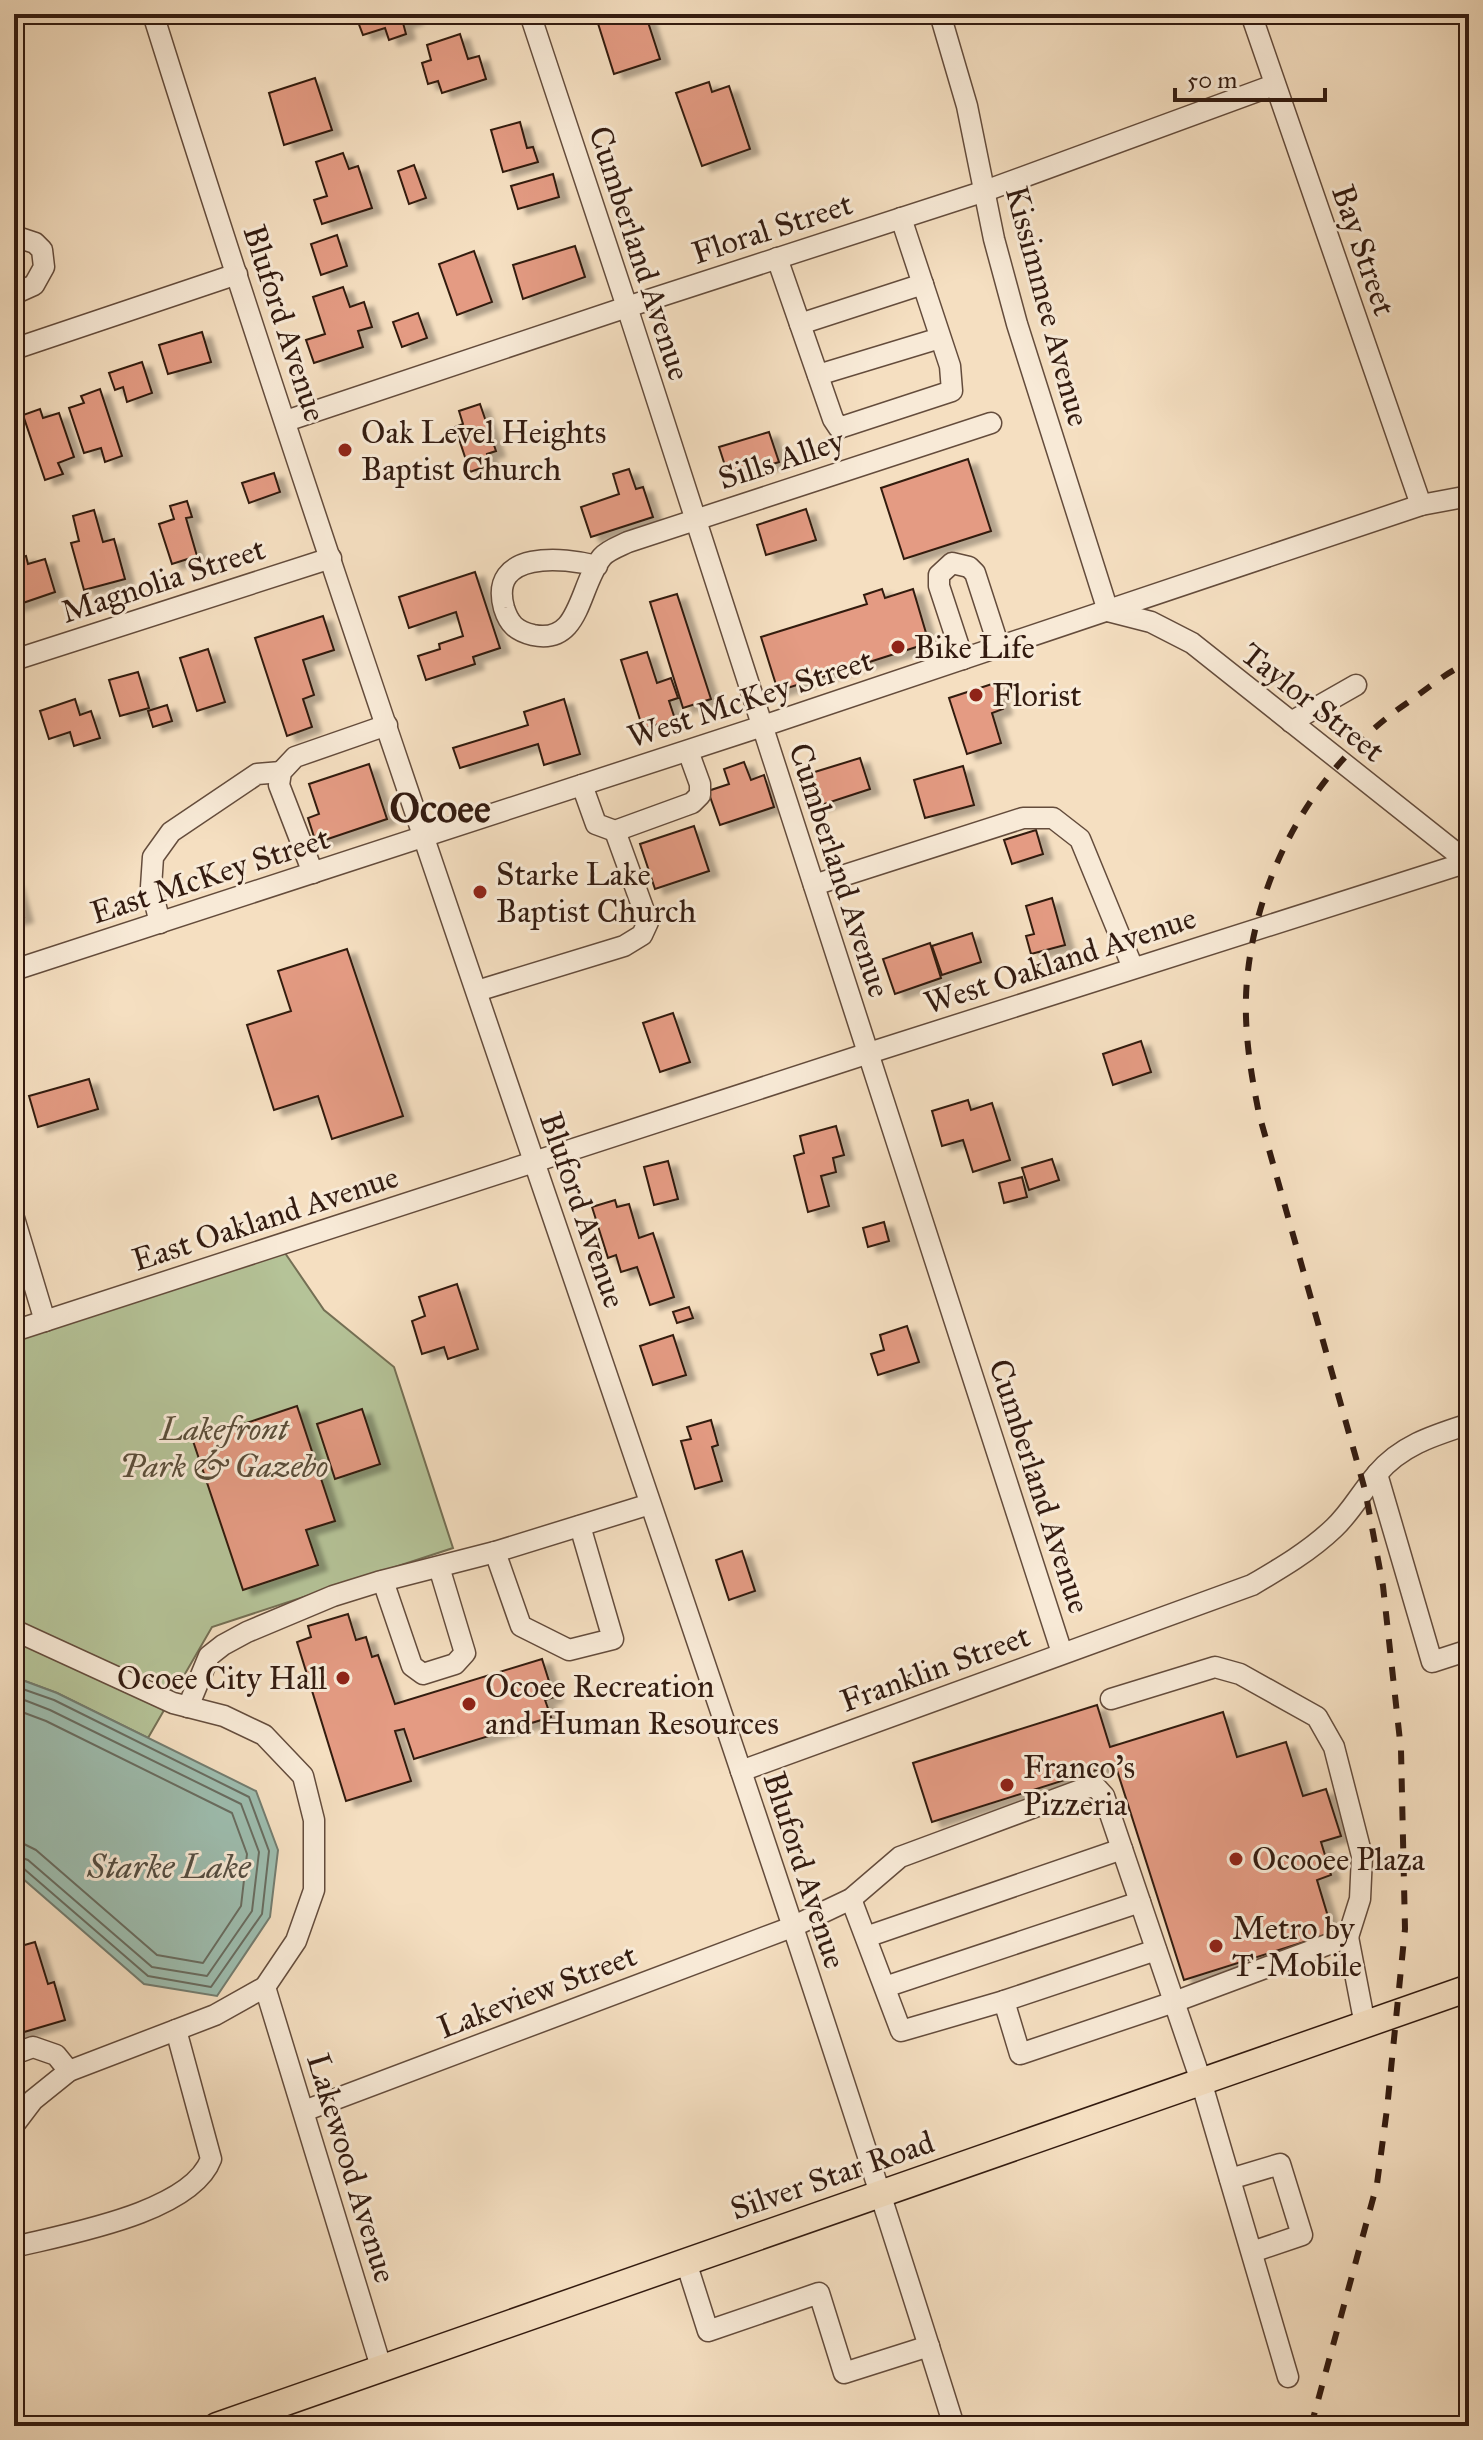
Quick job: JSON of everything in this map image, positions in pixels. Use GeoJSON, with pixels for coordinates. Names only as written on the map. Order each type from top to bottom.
{"type":"FeatureCollection","features":[{"type":"Feature","properties":{"kind":"main road","name":"Silver Star Road"},"geometry":{"type":"LineString","coordinates":[[217,2426],[1469,1988]]}},
{"type":"Feature","properties":{"kind":"street","name":"Bluford Avenue"},"geometry":{"type":"LineString","coordinates":[[153,14],[331,558],[741,1771],[954,2426]]}},
{"type":"Feature","properties":{"kind":"street","name":"Cumberland Avenue"},"geometry":{"type":"LineString","coordinates":[[530,14],[1062,1653]]}},
{"type":"Feature","properties":{"kind":"street","name":"Kissimmee Avenue"},"geometry":{"type":"LineString","coordinates":[[940,14],[967,106],[994,239],[1101,614]]}},
{"type":"Feature","properties":{"kind":"street","name":"Bay Street"},"geometry":{"type":"LineString","coordinates":[[1251,14],[1421,505]]}},
{"type":"Feature","properties":{"kind":"street","name":"Floral Street"},"geometry":{"type":"LineString","coordinates":[[286,421],[985,191],[1274,85]]}},
{"type":"Feature","properties":{"kind":"street"},"geometry":{"type":"LineString","coordinates":[[777,258],[833,419],[839,428],[880,415],[952,391],[950,366],[901,218]]}},
{"type":"Feature","properties":{"kind":"street"},"geometry":{"type":"LineString","coordinates":[[14,236],[35,243],[42,250],[44,267],[34,285],[14,294]]}},
{"type":"Feature","properties":{"kind":"street"},"geometry":{"type":"LineString","coordinates":[[14,349],[237,274]]}},
{"type":"Feature","properties":{"kind":"street"},"geometry":{"type":"LineString","coordinates":[[800,324],[923,284]]}},
{"type":"Feature","properties":{"kind":"street"},"geometry":{"type":"LineString","coordinates":[[818,375],[940,338]]}},
{"type":"Feature","properties":{"kind":"street","name":"Sills Alley"},"geometry":{"type":"LineString","coordinates":[[597,566],[573,559],[531,561],[510,571],[503,585],[503,602],[509,622],[518,630],[555,636],[566,629],[575,615],[582,592],[604,555],[628,542],[991,423]]}},
{"type":"Feature","properties":{"kind":"street","name":"West McKey Street"},"geometry":{"type":"LineString","coordinates":[[425,837],[1421,505],[1469,496]]}},
{"type":"Feature","properties":{"kind":"street","name":"Magnolia Street"},"geometry":{"type":"LineString","coordinates":[[14,660],[331,558]]}},
{"type":"Feature","properties":{"kind":"street"},"geometry":{"type":"LineString","coordinates":[[963,659],[939,586],[939,575],[952,563],[961,563],[975,573],[999,647]]}},
{"type":"Feature","properties":{"kind":"street","name":"Taylor Street"},"geometry":{"type":"LineString","coordinates":[[1101,614],[1151,622],[1192,643],[1468,862]]}},
{"type":"Feature","properties":{"kind":"street"},"geometry":{"type":"LineString","coordinates":[[1291,722],[1356,685]]}},
{"type":"Feature","properties":{"kind":"street"},"geometry":{"type":"LineString","coordinates":[[313,873],[279,785],[281,772],[295,757],[387,725]]}},
{"type":"Feature","properties":{"kind":"street"},"geometry":{"type":"LineString","coordinates":[[582,785],[596,824],[615,831],[692,803],[700,795],[700,784],[688,751]]}},
{"type":"Feature","properties":{"kind":"street"},"geometry":{"type":"LineString","coordinates":[[160,923],[151,887],[153,857],[171,832],[257,774],[281,772]]}},
{"type":"Feature","properties":{"kind":"street"},"geometry":{"type":"LineString","coordinates":[[814,885],[1023,818],[1053,818],[1080,839],[1133,968]]}},
{"type":"Feature","properties":{"kind":"street"},"geometry":{"type":"LineString","coordinates":[[477,991],[624,946],[642,935],[648,922],[615,831]]}},
{"type":"Feature","properties":{"kind":"street","name":"East McKey Street"},"geometry":{"type":"LineString","coordinates":[[14,970],[425,837]]}},
{"type":"Feature","properties":{"kind":"street","name":"West Oakland Avenue"},"geometry":{"type":"LineString","coordinates":[[535,1162],[1468,862]]}},
{"type":"Feature","properties":{"kind":"street","name":"East Oakland Avenue"},"geometry":{"type":"LineString","coordinates":[[14,1331],[535,1162]]}},
{"type":"Feature","properties":{"kind":"street"},"geometry":{"type":"LineString","coordinates":[[14,1218],[45,1321]]}},
{"type":"Feature","properties":{"kind":"street","name":"Franklin Street"},"geometry":{"type":"LineString","coordinates":[[741,1771],[1252,1585],[1288,1564],[1336,1526],[1394,1456],[1413,1445],[1469,1424]]}},
{"type":"Feature","properties":{"kind":"street"},"geometry":{"type":"LineString","coordinates":[[1377,1474],[1432,1662],[1469,1650]]}},
{"type":"Feature","properties":{"kind":"street"},"geometry":{"type":"LineString","coordinates":[[188,1707],[209,1656],[223,1645],[333,1596],[495,1552],[650,1504]]}},
{"type":"Feature","properties":{"kind":"street"},"geometry":{"type":"LineString","coordinates":[[495,1552],[521,1626],[569,1650],[613,1639],[580,1526]]}},
{"type":"Feature","properties":{"kind":"street"},"geometry":{"type":"LineString","coordinates":[[383,1581],[412,1666],[423,1674],[455,1664],[465,1653],[439,1567]]}},
{"type":"Feature","properties":{"kind":"street"},"geometry":{"type":"LineString","coordinates":[[14,1630],[173,1703],[224,1716],[264,1735],[303,1776],[314,1820],[314,1890],[296,1941],[265,1987],[215,2015],[69,2071],[33,2100],[14,2125]]}},
{"type":"Feature","properties":{"kind":"street"},"geometry":{"type":"LineString","coordinates":[[1111,1699],[1215,1667],[1240,1674],[1317,1717],[1334,1747],[1362,1856],[1360,1899],[1348,1937],[1365,2025]]}},
{"type":"Feature","properties":{"kind":"street","name":"Lakeview Street"},"geometry":{"type":"LineString","coordinates":[[304,2111],[792,1927],[851,1899],[900,1857],[1094,1785],[1104,1796],[1122,1849]]}},
{"type":"Feature","properties":{"kind":"street"},"geometry":{"type":"LineString","coordinates":[[866,1937],[1122,1849],[1201,2081],[1288,2377]]}},
{"type":"Feature","properties":{"kind":"street"},"geometry":{"type":"LineString","coordinates":[[851,1899],[901,2031],[1004,2001],[1156,1950]]}},
{"type":"Feature","properties":{"kind":"street"},"geometry":{"type":"LineString","coordinates":[[885,1987],[1140,1902]]}},
{"type":"Feature","properties":{"kind":"street"},"geometry":{"type":"LineString","coordinates":[[1004,2001],[1020,2054],[1174,2002],[1348,1937]]}},
{"type":"Feature","properties":{"kind":"street","name":"Lakewood Avenue"},"geometry":{"type":"LineString","coordinates":[[265,1987],[381,2367]]}},
{"type":"Feature","properties":{"kind":"street"},"geometry":{"type":"LineString","coordinates":[[14,2247],[127,2218],[174,2197],[196,2183],[206,2171],[211,2159],[176,2030]]}},
{"type":"Feature","properties":{"kind":"street"},"geometry":{"type":"LineString","coordinates":[[14,2054],[33,2047],[56,2055],[69,2071]]}},
{"type":"Feature","properties":{"kind":"street"},"geometry":{"type":"LineString","coordinates":[[1230,2179],[1280,2164],[1302,2235],[1252,2252]]}},
{"type":"Feature","properties":{"kind":"street"},"geometry":{"type":"LineString","coordinates":[[686,2262],[708,2331],[819,2293],[844,2373],[929,2346]]}},
{"type":"Feature","properties":{"kind":"green space","name":"Lakefront Park & Gazebo"},"geometry":{"type":"Polygon","coordinates":[[[285,1253],[324,1310],[394,1367],[453,1548],[212,1627],[148,1738],[57,1693],[14,1677],[14,1341],[285,1253]]]}},
{"type":"Feature","properties":{"kind":"water","name":"Starke Lake"},"geometry":{"type":"Polygon","coordinates":[[[14,1677],[57,1693],[256,1791],[278,1850],[270,1917],[217,1996],[144,1984],[14,1871],[14,1677]]]}},
{"type":"Feature","properties":{"kind":"building"},"geometry":{"type":"Polygon","coordinates":[[[355,14],[413,14],[414,19],[403,23],[406,34],[389,40],[385,28],[363,35],[355,14]]]}},
{"type":"Feature","properties":{"kind":"building"},"geometry":{"type":"Polygon","coordinates":[[[595,14],[625,14],[628,22],[646,16],[660,59],[614,74],[595,14]]]}},
{"type":"Feature","properties":{"kind":"building"},"geometry":{"type":"Polygon","coordinates":[[[460,34],[468,59],[479,56],[486,79],[442,93],[438,81],[428,84],[422,63],[431,60],[427,45],[460,34]]]}},
{"type":"Feature","properties":{"kind":"building"},"geometry":{"type":"Polygon","coordinates":[[[315,78],[332,130],[284,145],[269,93],[315,78]]]}},
{"type":"Feature","properties":{"kind":"building"},"geometry":{"type":"Polygon","coordinates":[[[709,82],[712,92],[729,86],[750,149],[702,166],[676,93],[709,82]]]}},
{"type":"Feature","properties":{"kind":"building"},"geometry":{"type":"Polygon","coordinates":[[[520,122],[527,148],[533,147],[538,162],[503,172],[491,130],[520,122]]]}},
{"type":"Feature","properties":{"kind":"building"},"geometry":{"type":"Polygon","coordinates":[[[343,153],[349,169],[358,166],[372,208],[322,224],[314,200],[327,196],[316,162],[343,153]]]}},
{"type":"Feature","properties":{"kind":"building"},"geometry":{"type":"Polygon","coordinates":[[[414,165],[426,198],[409,204],[398,171],[414,165]]]}},
{"type":"Feature","properties":{"kind":"building"},"geometry":{"type":"Polygon","coordinates":[[[553,174],[559,197],[518,209],[511,186],[553,174]]]}},
{"type":"Feature","properties":{"kind":"building"},"geometry":{"type":"Polygon","coordinates":[[[337,235],[347,266],[321,275],[311,244],[337,235]]]}},
{"type":"Feature","properties":{"kind":"building"},"geometry":{"type":"Polygon","coordinates":[[[575,246],[585,277],[523,299],[513,265],[575,246]]]}},
{"type":"Feature","properties":{"kind":"building"},"geometry":{"type":"Polygon","coordinates":[[[474,251],[492,302],[457,315],[439,264],[474,251]]]}},
{"type":"Feature","properties":{"kind":"building"},"geometry":{"type":"Polygon","coordinates":[[[343,287],[350,307],[364,302],[372,327],[358,331],[363,347],[314,363],[306,340],[325,334],[313,297],[343,287]]]}},
{"type":"Feature","properties":{"kind":"building"},"geometry":{"type":"Polygon","coordinates":[[[418,313],[427,338],[402,347],[393,322],[418,313]]]}},
{"type":"Feature","properties":{"kind":"building"},"geometry":{"type":"Polygon","coordinates":[[[202,332],[211,362],[168,374],[159,345],[202,332]]]}},
{"type":"Feature","properties":{"kind":"building"},"geometry":{"type":"Polygon","coordinates":[[[142,362],[152,393],[127,402],[123,387],[115,390],[109,373],[142,362]]]}},
{"type":"Feature","properties":{"kind":"building"},"geometry":{"type":"Polygon","coordinates":[[[100,389],[122,456],[105,462],[101,448],[84,453],[69,408],[84,403],[81,396],[100,389]]]}},
{"type":"Feature","properties":{"kind":"building"},"geometry":{"type":"Polygon","coordinates":[[[480,404],[496,451],[487,454],[490,465],[470,472],[455,427],[463,424],[459,411],[480,404]]]}},
{"type":"Feature","properties":{"kind":"building"},"geometry":{"type":"Polygon","coordinates":[[[40,409],[43,418],[59,413],[74,457],[58,463],[63,474],[45,480],[23,415],[40,409]]]}},
{"type":"Feature","properties":{"kind":"building"},"geometry":{"type":"Polygon","coordinates":[[[769,432],[779,462],[729,478],[719,447],[769,432]]]}},
{"type":"Feature","properties":{"kind":"building"},"geometry":{"type":"Polygon","coordinates":[[[968,459],[991,531],[904,559],[881,488],[968,459]]]}},
{"type":"Feature","properties":{"kind":"building"},"geometry":{"type":"Polygon","coordinates":[[[629,469],[636,489],[643,487],[653,517],[591,537],[581,507],[619,494],[613,474],[629,469]]]}},
{"type":"Feature","properties":{"kind":"building"},"geometry":{"type":"Polygon","coordinates":[[[274,473],[280,492],[249,503],[242,483],[274,473]]]}},
{"type":"Feature","properties":{"kind":"building"},"geometry":{"type":"Polygon","coordinates":[[[187,501],[192,517],[186,518],[197,556],[172,564],[159,524],[174,519],[170,506],[187,501]]]}},
{"type":"Feature","properties":{"kind":"building"},"geometry":{"type":"Polygon","coordinates":[[[806,509],[816,540],[766,555],[757,525],[806,509]]]}},
{"type":"Feature","properties":{"kind":"building"},"geometry":{"type":"Polygon","coordinates":[[[94,510],[103,542],[114,539],[125,579],[84,590],[71,543],[79,541],[73,516],[94,510]]]}},
{"type":"Feature","properties":{"kind":"building"},"geometry":{"type":"Polygon","coordinates":[[[26,556],[28,564],[45,559],[55,592],[14,606],[14,559],[26,556]]]}},
{"type":"Feature","properties":{"kind":"building"},"geometry":{"type":"Polygon","coordinates":[[[475,572],[500,648],[473,657],[475,664],[426,680],[418,656],[440,649],[439,644],[463,636],[456,612],[409,628],[399,597],[475,572]]]}},
{"type":"Feature","properties":{"kind":"building"},"geometry":{"type":"Polygon","coordinates":[[[882,589],[885,598],[913,589],[929,643],[778,691],[761,637],[867,604],[864,595],[882,589]]]}},
{"type":"Feature","properties":{"kind":"building"},"geometry":{"type":"Polygon","coordinates":[[[677,594],[711,699],[683,708],[650,602],[677,594]]]}},
{"type":"Feature","properties":{"kind":"building"},"geometry":{"type":"Polygon","coordinates":[[[323,616],[334,650],[303,660],[314,695],[303,699],[312,727],[287,736],[255,638],[323,616]]]}},
{"type":"Feature","properties":{"kind":"building"},"geometry":{"type":"Polygon","coordinates":[[[208,649],[225,702],[197,711],[180,658],[208,649]]]}},
{"type":"Feature","properties":{"kind":"building"},"geometry":{"type":"Polygon","coordinates":[[[647,652],[657,683],[671,678],[678,698],[669,701],[675,719],[643,729],[621,660],[647,652]]]}},
{"type":"Feature","properties":{"kind":"building"},"geometry":{"type":"Polygon","coordinates":[[[138,672],[149,708],[120,716],[109,680],[138,672]]]}},
{"type":"Feature","properties":{"kind":"building"},"geometry":{"type":"Polygon","coordinates":[[[995,683],[1003,709],[992,713],[1001,743],[967,754],[949,698],[995,683]]]}},
{"type":"Feature","properties":{"kind":"building"},"geometry":{"type":"Polygon","coordinates":[[[75,699],[80,715],[91,711],[100,738],[74,746],[70,732],[49,739],[40,711],[75,699]]]}},
{"type":"Feature","properties":{"kind":"building"},"geometry":{"type":"Polygon","coordinates":[[[564,699],[580,754],[544,765],[538,744],[460,768],[453,748],[528,725],[524,712],[564,699]]]}},
{"type":"Feature","properties":{"kind":"building"},"geometry":{"type":"Polygon","coordinates":[[[167,705],[172,721],[153,727],[148,711],[167,705]]]}},
{"type":"Feature","properties":{"kind":"building"},"geometry":{"type":"Polygon","coordinates":[[[860,758],[870,789],[815,807],[805,775],[860,758]]]}},
{"type":"Feature","properties":{"kind":"building"},"geometry":{"type":"Polygon","coordinates":[[[744,762],[751,780],[764,775],[774,807],[720,825],[708,791],[729,784],[724,769],[744,762]]]}},
{"type":"Feature","properties":{"kind":"building"},"geometry":{"type":"Polygon","coordinates":[[[369,764],[387,819],[316,843],[308,818],[319,814],[309,784],[369,764]]]}},
{"type":"Feature","properties":{"kind":"building"},"geometry":{"type":"Polygon","coordinates":[[[963,766],[974,805],[925,818],[914,780],[963,766]]]}},
{"type":"Feature","properties":{"kind":"building"},"geometry":{"type":"Polygon","coordinates":[[[694,826],[709,871],[655,889],[640,844],[694,826]]]}},
{"type":"Feature","properties":{"kind":"building"},"geometry":{"type":"Polygon","coordinates":[[[1036,830],[1043,854],[1012,864],[1004,840],[1036,830]]]}},
{"type":"Feature","properties":{"kind":"building"},"geometry":{"type":"Polygon","coordinates":[[[14,882],[24,917],[14,920],[14,882]]]}},
{"type":"Feature","properties":{"kind":"building"},"geometry":{"type":"Polygon","coordinates":[[[1052,898],[1065,945],[1031,954],[1026,936],[1034,934],[1026,906],[1052,898]]]}},
{"type":"Feature","properties":{"kind":"building"},"geometry":{"type":"Polygon","coordinates":[[[972,933],[981,962],[942,975],[932,946],[972,933]]]}},
{"type":"Feature","properties":{"kind":"building"},"geometry":{"type":"Polygon","coordinates":[[[930,943],[941,978],[895,994],[883,959],[930,943]]]}},
{"type":"Feature","properties":{"kind":"building"},"geometry":{"type":"Polygon","coordinates":[[[347,949],[403,1116],[332,1139],[318,1096],[274,1110],[247,1025],[291,1011],[278,971],[347,949]]]}},
{"type":"Feature","properties":{"kind":"building"},"geometry":{"type":"Polygon","coordinates":[[[673,1013],[690,1062],[660,1072],[643,1023],[673,1013]]]}},
{"type":"Feature","properties":{"kind":"building"},"geometry":{"type":"Polygon","coordinates":[[[1141,1041],[1151,1072],[1113,1085],[1103,1054],[1141,1041]]]}},
{"type":"Feature","properties":{"kind":"building"},"geometry":{"type":"Polygon","coordinates":[[[89,1079],[98,1109],[38,1127],[29,1096],[89,1079]]]}},
{"type":"Feature","properties":{"kind":"building"},"geometry":{"type":"Polygon","coordinates":[[[968,1100],[971,1110],[992,1103],[1010,1160],[973,1172],[963,1140],[942,1146],[932,1111],[968,1100]]]}},
{"type":"Feature","properties":{"kind":"building"},"geometry":{"type":"Polygon","coordinates":[[[836,1126],[844,1155],[833,1158],[836,1172],[821,1176],[829,1206],[808,1212],[794,1156],[804,1153],[800,1136],[836,1126]]]}},
{"type":"Feature","properties":{"kind":"building"},"geometry":{"type":"Polygon","coordinates":[[[1052,1159],[1059,1180],[1029,1190],[1022,1168],[1052,1159]]]}},
{"type":"Feature","properties":{"kind":"building"},"geometry":{"type":"Polygon","coordinates":[[[668,1161],[678,1199],[654,1205],[644,1167],[668,1161]]]}},
{"type":"Feature","properties":{"kind":"building"},"geometry":{"type":"Polygon","coordinates":[[[1022,1177],[1027,1197],[1004,1203],[999,1183],[1022,1177]]]}},
{"type":"Feature","properties":{"kind":"building"},"geometry":{"type":"Polygon","coordinates":[[[615,1200],[617,1207],[629,1204],[639,1238],[653,1233],[674,1297],[650,1305],[637,1267],[621,1272],[616,1255],[608,1258],[592,1207],[615,1200]]]}},
{"type":"Feature","properties":{"kind":"building"},"geometry":{"type":"Polygon","coordinates":[[[884,1222],[889,1241],[868,1247],[863,1228],[884,1222]]]}},
{"type":"Feature","properties":{"kind":"building"},"geometry":{"type":"Polygon","coordinates":[[[457,1284],[478,1349],[448,1359],[444,1347],[422,1354],[412,1321],[425,1316],[419,1297],[457,1284]]]}},
{"type":"Feature","properties":{"kind":"building"},"geometry":{"type":"Polygon","coordinates":[[[689,1307],[693,1318],[677,1323],[673,1312],[689,1307]]]}},
{"type":"Feature","properties":{"kind":"building"},"geometry":{"type":"Polygon","coordinates":[[[907,1326],[919,1362],[878,1375],[871,1354],[884,1350],[880,1335],[907,1326]]]}},
{"type":"Feature","properties":{"kind":"building"},"geometry":{"type":"Polygon","coordinates":[[[673,1335],[686,1375],[653,1385],[640,1346],[673,1335]]]}},
{"type":"Feature","properties":{"kind":"building"},"geometry":{"type":"Polygon","coordinates":[[[297,1406],[335,1521],[306,1530],[318,1565],[243,1590],[193,1441],[297,1406]]]}},
{"type":"Feature","properties":{"kind":"building"},"geometry":{"type":"Polygon","coordinates":[[[362,1409],[380,1464],[335,1479],[317,1424],[362,1409]]]}},
{"type":"Feature","properties":{"kind":"building"},"geometry":{"type":"Polygon","coordinates":[[[711,1420],[718,1445],[712,1447],[722,1481],[695,1489],[681,1441],[691,1439],[687,1427],[711,1420]]]}},
{"type":"Feature","properties":{"kind":"building"},"geometry":{"type":"Polygon","coordinates":[[[742,1551],[755,1591],[729,1600],[716,1560],[742,1551]]]}},
{"type":"Feature","properties":{"kind":"building"},"geometry":{"type":"Polygon","coordinates":[[[348,1614],[356,1640],[366,1637],[372,1657],[378,1655],[395,1704],[542,1659],[554,1697],[545,1700],[551,1717],[414,1759],[404,1729],[395,1731],[411,1781],[346,1801],[297,1642],[311,1637],[308,1626],[348,1614]]]}},
{"type":"Feature","properties":{"kind":"building","name":"Ocooee Plaza"},"geometry":{"type":"Polygon","coordinates":[[[1097,1705],[1110,1747],[1223,1712],[1237,1757],[1286,1742],[1303,1796],[1326,1789],[1341,1836],[1321,1842],[1331,1875],[1317,1880],[1333,1933],[1184,1980],[1115,1764],[932,1822],[913,1763],[1097,1705]]]}},
{"type":"Feature","properties":{"kind":"building"},"geometry":{"type":"Polygon","coordinates":[[[35,1942],[48,1984],[54,1982],[65,2020],[14,2035],[14,1948],[35,1942]]]}},
{"type":"Feature","properties":{"kind":"railway"},"geometry":{"type":"LineString","coordinates":[[1311,2426],[1377,2184],[1387,2109],[1405,1929],[1401,1750],[1383,1586],[1365,1490],[1259,1114],[1248,1047],[1247,980],[1263,899],[1278,861],[1319,789],[1374,728],[1437,681],[1469,663]]}},
{"type":"Feature","properties":{"kind":"place","name":"Oak Level Heights Baptist Church"},"geometry":{"type":"Point","coordinates":[345,450]}},
{"type":"Feature","properties":{"kind":"place","name":"Bike Life"},"geometry":{"type":"Point","coordinates":[898,647]}},
{"type":"Feature","properties":{"kind":"place","name":"Florist"},"geometry":{"type":"Point","coordinates":[976,695]}},
{"type":"Feature","properties":{"kind":"place","name":"Starke Lake Baptist Church"},"geometry":{"type":"Point","coordinates":[480,892]}},
{"type":"Feature","properties":{"kind":"place","name":"Ocoee City Hall"},"geometry":{"type":"Point","coordinates":[343,1678]}},
{"type":"Feature","properties":{"kind":"place","name":"Ocoee Recreation and Human Resources"},"geometry":{"type":"Point","coordinates":[469,1704]}},
{"type":"Feature","properties":{"kind":"place","name":"Franco's Pizzeria"},"geometry":{"type":"Point","coordinates":[1007,1785]}},
{"type":"Feature","properties":{"kind":"place","name":"Ocooee Plaza"},"geometry":{"type":"Point","coordinates":[1236,1859]}},
{"type":"Feature","properties":{"kind":"place","name":"Metro by T-Mobile"},"geometry":{"type":"Point","coordinates":[1216,1946]}},
{"type":"Feature","properties":{"kind":"district","name":"Ocoee"},"geometry":{"type":"Point","coordinates":[440,808]}}]}
